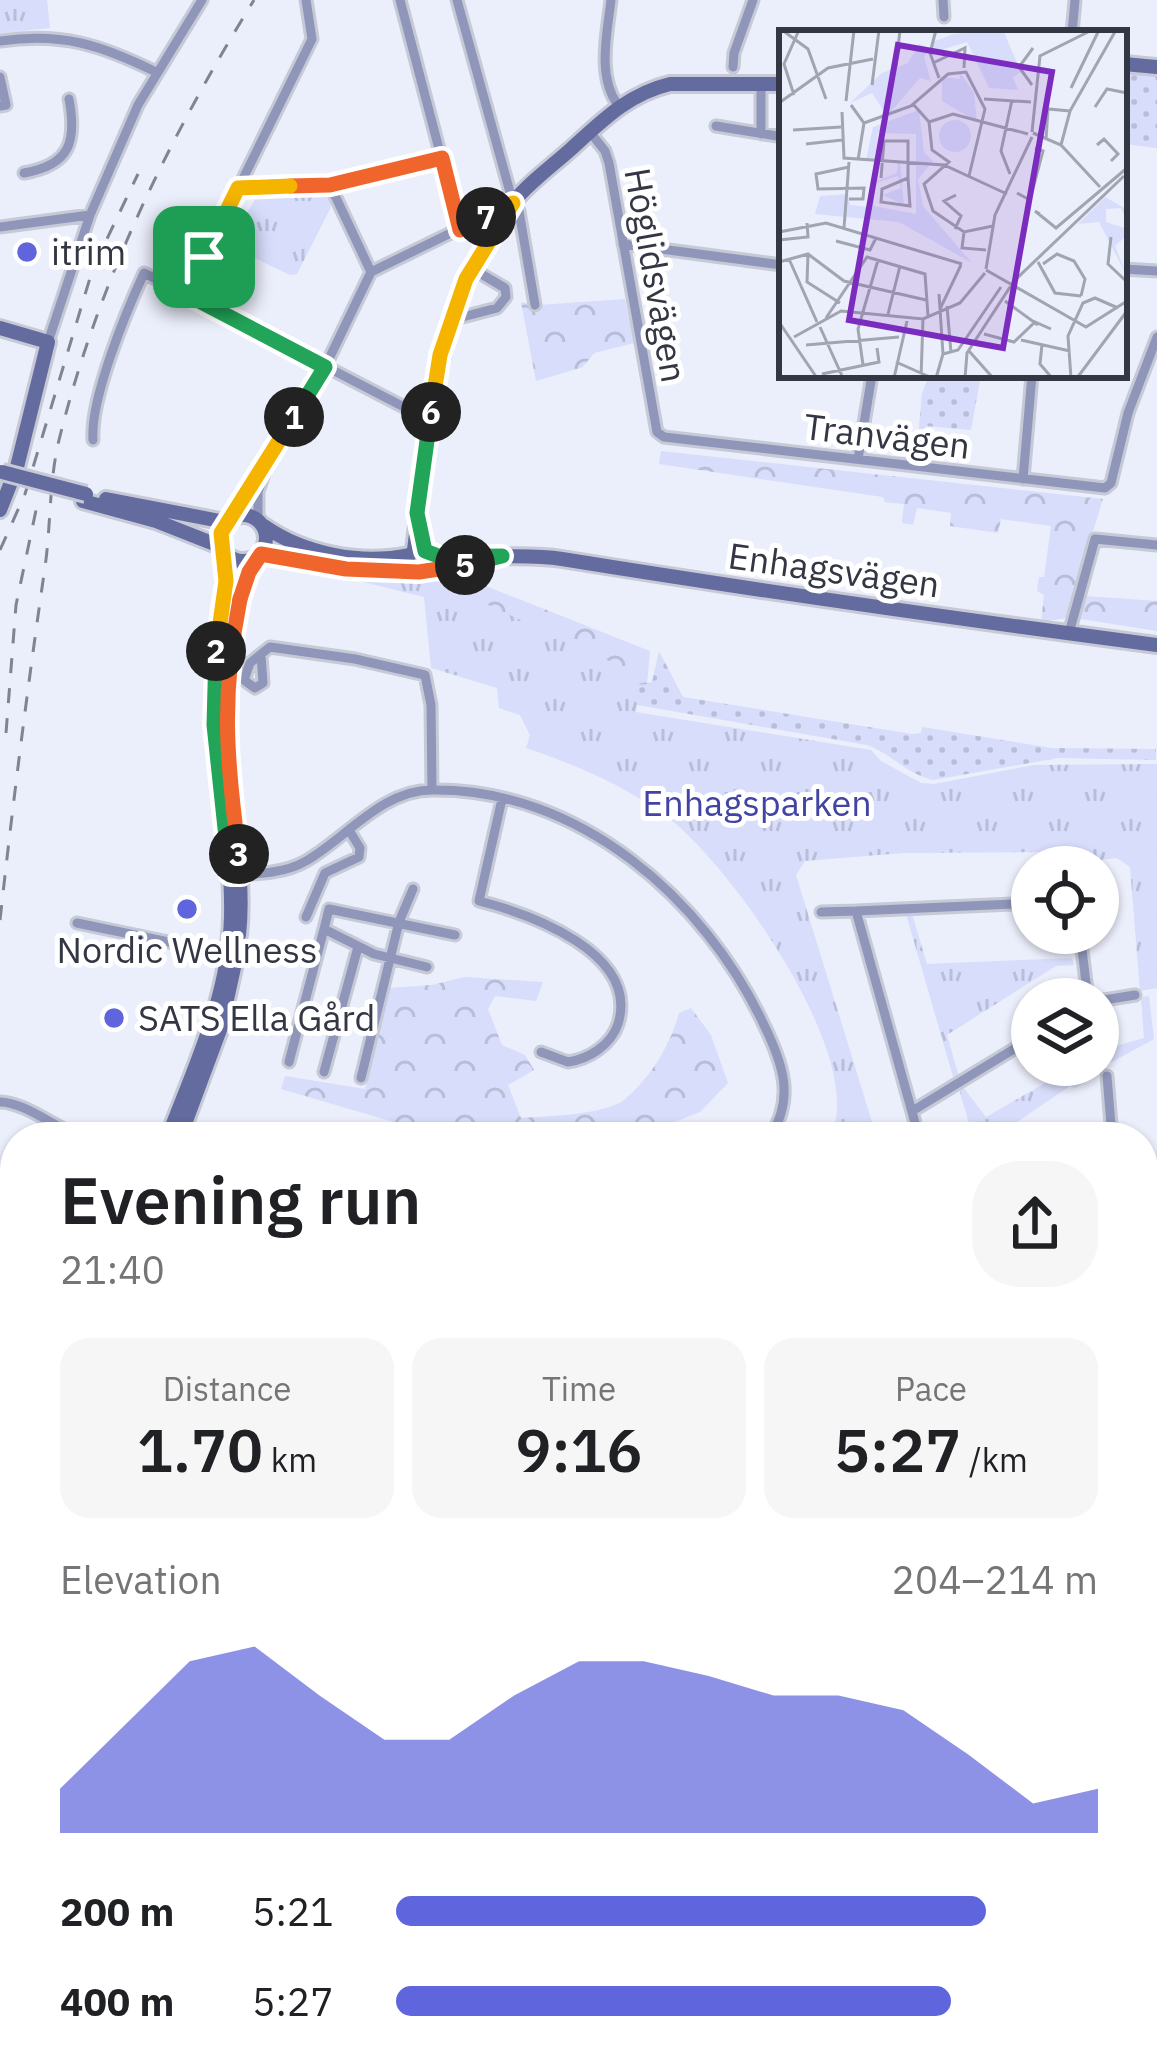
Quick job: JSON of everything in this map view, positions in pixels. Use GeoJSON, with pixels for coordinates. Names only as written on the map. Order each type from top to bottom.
{"type":"FeatureCollection","features":[{"type":"Feature","properties":{"kind":"street"},"geometry":{"type":"LineString","coordinates":[[0,511],[90,215],[156,72],[202,0]]}},
{"type":"Feature","properties":{"kind":"street"},"geometry":{"type":"LineString","coordinates":[[186,294],[312,39],[306,0]]}},
{"type":"Feature","properties":{"kind":"street"},"geometry":{"type":"LineString","coordinates":[[400,0],[460,230]]}},
{"type":"Feature","properties":{"kind":"street"},"geometry":{"type":"LineString","coordinates":[[457,0],[519,211],[535,305]]}},
{"type":"Feature","properties":{"kind":"street"},"geometry":{"type":"LineString","coordinates":[[611,0],[607,90],[618,105]]}},
{"type":"Feature","properties":{"kind":"street"},"geometry":{"type":"LineString","coordinates":[[733,67],[753,0]]}},
{"type":"Feature","properties":{"kind":"street"},"geometry":{"type":"LineString","coordinates":[[943,0],[944,17]]}},
{"type":"Feature","properties":{"kind":"street"},"geometry":{"type":"LineString","coordinates":[[1072,30],[1075,0]]}},
{"type":"Feature","properties":{"kind":"street"},"geometry":{"type":"LineString","coordinates":[[0,41],[36,37],[83,42],[156,72]]}},
{"type":"Feature","properties":{"kind":"street"},"geometry":{"type":"LineString","coordinates":[[0,63],[6,105],[0,106]]}},
{"type":"Feature","properties":{"kind":"street"},"geometry":{"type":"LineString","coordinates":[[1127,64],[1157,67]]}},
{"type":"Feature","properties":{"kind":"street"},"geometry":{"type":"LineString","coordinates":[[761,83],[761,134]]}},
{"type":"Feature","properties":{"kind":"street"},"geometry":{"type":"LineString","coordinates":[[419,558],[417,513],[429,420],[451,320],[471,268],[513,203],[618,105],[670,84],[779,84]]}},
{"type":"Feature","properties":{"kind":"street"},"geometry":{"type":"LineString","coordinates":[[24,173],[60,162],[75,129],[69,99]]}},
{"type":"Feature","properties":{"kind":"street"},"geometry":{"type":"LineString","coordinates":[[716,126],[777,136]]}},
{"type":"Feature","properties":{"kind":"street","name":"Höglidsvägen"},"geometry":{"type":"LineString","coordinates":[[590,132],[609,163],[657,432]]}},
{"type":"Feature","properties":{"kind":"street"},"geometry":{"type":"LineString","coordinates":[[238,188],[330,185],[442,158]]}},
{"type":"Feature","properties":{"kind":"street"},"geometry":{"type":"LineString","coordinates":[[330,185],[370,272]]}},
{"type":"Feature","properties":{"kind":"street"},"geometry":{"type":"LineString","coordinates":[[236,875],[213,687],[228,520],[325,367],[370,272],[513,203]]}},
{"type":"Feature","properties":{"kind":"street"},"geometry":{"type":"LineString","coordinates":[[0,226],[90,215]]}},
{"type":"Feature","properties":{"kind":"street"},"geometry":{"type":"LineString","coordinates":[[623,244],[779,265]]}},
{"type":"Feature","properties":{"kind":"street"},"geometry":{"type":"LineString","coordinates":[[451,320],[497,308],[506,297],[505,288],[471,268]]}},
{"type":"Feature","properties":{"kind":"street"},"geometry":{"type":"LineString","coordinates":[[1127,269],[1157,271]]}},
{"type":"Feature","properties":{"kind":"street"},"geometry":{"type":"LineString","coordinates":[[93,440],[110,362],[144,273],[429,420]]}},
{"type":"Feature","properties":{"kind":"street"},"geometry":{"type":"LineString","coordinates":[[0,328],[49,342]]}},
{"type":"Feature","properties":{"kind":"street","name":"Tranvägen"},"geometry":{"type":"LineString","coordinates":[[657,432],[664,437],[1105,488],[1111,483],[1128,413],[1157,338]]}},
{"type":"Feature","properties":{"kind":"street"},"geometry":{"type":"LineString","coordinates":[[858,459],[872,378]]}},
{"type":"Feature","properties":{"kind":"street"},"geometry":{"type":"LineString","coordinates":[[1023,479],[1032,378]]}},
{"type":"Feature","properties":{"kind":"street"},"geometry":{"type":"LineString","coordinates":[[179,1122],[232,956],[236,875],[225,751],[226,706],[243,587],[267,540],[258,492],[267,463]]}},
{"type":"Feature","properties":{"kind":"street"},"geometry":{"type":"LineString","coordinates":[[0,474],[156,521],[240,560],[260,555]]}},
{"type":"Feature","properties":{"kind":"street"},"geometry":{"type":"LineString","coordinates":[[85,498],[228,520],[251,516],[261,523]]}},
{"type":"Feature","properties":{"kind":"street","name":"Enhagsvägen"},"geometry":{"type":"LineString","coordinates":[[261,523],[323,552],[391,559],[548,557],[1157,645]]}},
{"type":"Feature","properties":{"kind":"street"},"geometry":{"type":"LineString","coordinates":[[1069,633],[1095,539],[1157,545]]}},
{"type":"Feature","properties":{"kind":"street","name":"Enhagsvägen"},"geometry":{"type":"LineString","coordinates":[[260,555],[346,569],[419,558]]}},
{"type":"Feature","properties":{"kind":"street"},"geometry":{"type":"LineString","coordinates":[[261,655],[263,648],[289,649],[425,675],[431,705],[432,790]]}},
{"type":"Feature","properties":{"kind":"street"},"geometry":{"type":"LineString","coordinates":[[236,875],[290,868],[401,797],[432,790],[532,806],[622,853],[656,878],[712,937],[752,999],[785,1076],[777,1122]]}},
{"type":"Feature","properties":{"kind":"street"},"geometry":{"type":"LineString","coordinates":[[502,799],[478,901],[533,917],[581,946],[608,968],[619,991],[621,1006],[614,1034],[595,1052],[568,1062],[542,1052]]}},
{"type":"Feature","properties":{"kind":"street"},"geometry":{"type":"LineString","coordinates":[[306,917],[325,873],[359,857],[360,848],[349,830]]}},
{"type":"Feature","properties":{"kind":"street"},"geometry":{"type":"LineString","coordinates":[[361,1078],[399,922],[413,889]]}},
{"type":"Feature","properties":{"kind":"street"},"geometry":{"type":"LineString","coordinates":[[310,903],[455,935]]}},
{"type":"Feature","properties":{"kind":"street"},"geometry":{"type":"LineString","coordinates":[[821,912],[1011,904]]}},
{"type":"Feature","properties":{"kind":"street"},"geometry":{"type":"LineString","coordinates":[[290,1062],[328,909]]}},
{"type":"Feature","properties":{"kind":"street"},"geometry":{"type":"LineString","coordinates":[[856,911],[916,1122]]}},
{"type":"Feature","properties":{"kind":"street"},"geometry":{"type":"LineString","coordinates":[[77,922],[232,956]]}},
{"type":"Feature","properties":{"kind":"street"},"geometry":{"type":"LineString","coordinates":[[324,929],[358,947],[428,968]]}},
{"type":"Feature","properties":{"kind":"street"},"geometry":{"type":"LineString","coordinates":[[324,1072],[358,947]]}},
{"type":"Feature","properties":{"kind":"street"},"geometry":{"type":"LineString","coordinates":[[1119,998],[1135,995]]}},
{"type":"Feature","properties":{"kind":"street"},"geometry":{"type":"LineString","coordinates":[[914,1110],[1011,1051]]}},
{"type":"Feature","properties":{"kind":"street"},"geometry":{"type":"LineString","coordinates":[[1108,1086],[1111,1122]]}},
{"type":"Feature","properties":{"kind":"street"},"geometry":{"type":"LineString","coordinates":[[0,1102],[19,1105],[45,1122]]}},
{"type":"Feature","properties":{"kind":"green space"},"geometry":{"type":"Polygon","coordinates":[[[0,0],[47,0],[50,28],[0,33],[0,0]]]}},
{"type":"Feature","properties":{"kind":"green space"},"geometry":{"type":"Polygon","coordinates":[[[1130,72],[1157,74],[1157,148],[1127,144],[1130,72]]]}},
{"type":"Feature","properties":{"kind":"green space"},"geometry":{"type":"Polygon","coordinates":[[[261,190],[331,194],[331,207],[297,274],[236,249],[232,256],[222,253],[261,190]]]}},
{"type":"Feature","properties":{"kind":"green space"},"geometry":{"type":"Polygon","coordinates":[[[625,299],[634,343],[594,353],[583,367],[536,381],[521,302],[625,299]]]}},
{"type":"Feature","properties":{"kind":"green space"},"geometry":{"type":"Polygon","coordinates":[[[928,378],[980,378],[971,430],[926,426],[921,463],[916,462],[922,393],[928,378]]]}},
{"type":"Feature","properties":{"kind":"green space"},"geometry":{"type":"Polygon","coordinates":[[[661,451],[1103,499],[1066,618],[1041,622],[1044,595],[1037,591],[1039,577],[1044,577],[1051,526],[1001,519],[998,533],[950,526],[951,513],[917,508],[913,525],[902,523],[904,504],[885,502],[883,497],[659,464],[661,451]]]}},
{"type":"Feature","properties":{"kind":"green space","name":"Enhagsparken"},"geometry":{"type":"Polygon","coordinates":[[[335,575],[432,579],[633,672],[627,682],[636,712],[871,750],[881,761],[921,783],[1033,765],[1157,764],[1157,988],[1140,991],[1130,867],[1119,859],[1119,846],[1011,846],[1011,852],[903,853],[805,861],[796,875],[872,1122],[833,1122],[837,1103],[830,1061],[812,1014],[787,965],[724,875],[693,840],[633,794],[526,748],[530,735],[520,715],[499,708],[497,688],[431,668],[424,597],[335,575]]]}},
{"type":"Feature","properties":{"kind":"green space"},"geometry":{"type":"Polygon","coordinates":[[[452,581],[467,587],[473,581],[650,651],[647,684],[637,685],[630,693],[627,682],[632,673],[444,586],[452,581]]]}},
{"type":"Feature","properties":{"kind":"green space"},"geometry":{"type":"Polygon","coordinates":[[[1085,596],[1157,601],[1157,631],[1081,619],[1085,596]]]}},
{"type":"Feature","properties":{"kind":"green space"},"geometry":{"type":"Polygon","coordinates":[[[659,651],[683,697],[912,734],[921,733],[922,727],[1052,748],[1156,749],[1156,760],[1058,758],[933,780],[867,745],[637,705],[630,693],[637,685],[652,682],[659,651]]]}},
{"type":"Feature","properties":{"kind":"green space"},"geometry":{"type":"Polygon","coordinates":[[[906,914],[912,914],[927,964],[1072,958],[1074,965],[1056,966],[1037,978],[1011,978],[1011,994],[947,1035],[959,1077],[954,1080],[906,914]]]}},
{"type":"Feature","properties":{"kind":"green space"},"geometry":{"type":"Polygon","coordinates":[[[465,977],[543,982],[536,1001],[495,996],[488,1009],[502,1045],[525,1055],[534,1070],[508,1085],[521,1118],[589,1112],[624,1100],[658,1060],[679,1013],[691,1008],[711,1035],[728,1083],[700,1112],[675,1122],[394,1122],[281,1089],[285,1076],[365,1089],[388,988],[465,977]]]}},
{"type":"Feature","properties":{"kind":"green space"},"geometry":{"type":"Polygon","coordinates":[[[1149,996],[1154,1039],[1119,1058],[1119,1045],[1144,1038],[1141,997],[1149,996]]]}},
{"type":"Feature","properties":{"kind":"green space"},"geometry":{"type":"Polygon","coordinates":[[[1040,1086],[1070,1086],[1017,1122],[969,1122],[959,1089],[963,1087],[986,1117],[1040,1086]]]}},
{"type":"Feature","properties":{"kind":"railway"},"geometry":{"type":"LineString","coordinates":[[0,920],[53,471],[75,381],[139,212],[254,0]]}},
{"type":"Feature","properties":{"kind":"railway"},"geometry":{"type":"LineString","coordinates":[[0,550],[25,494],[93,268],[138,174]]}},
{"type":"Feature","properties":{"kind":"railway"},"geometry":{"type":"LineString","coordinates":[[6,733],[16,605],[39,496]]}},
{"type":"Feature","properties":{"kind":"place","name":"itrim"},"geometry":{"type":"Point","coordinates":[27,252]}},
{"type":"Feature","properties":{"kind":"place","name":"Nordic Wellness"},"geometry":{"type":"Point","coordinates":[187,909]}},
{"type":"Feature","properties":{"kind":"place","name":"SATS Ella Gård"},"geometry":{"type":"Point","coordinates":[114,1018]}},
{"type":"Feature","properties":{"kind":"route"},"geometry":{"type":"LineString","coordinates":[[442,158],[460,230],[513,203],[471,268],[440,355],[417,513],[428,553],[502,556],[419,572],[346,569],[258,556],[243,587],[227,686],[225,751],[241,875],[230,875],[216,753],[213,687],[226,581],[221,533],[325,367],[186,294],[204,257],[238,188],[330,185],[442,158]]}}]}
